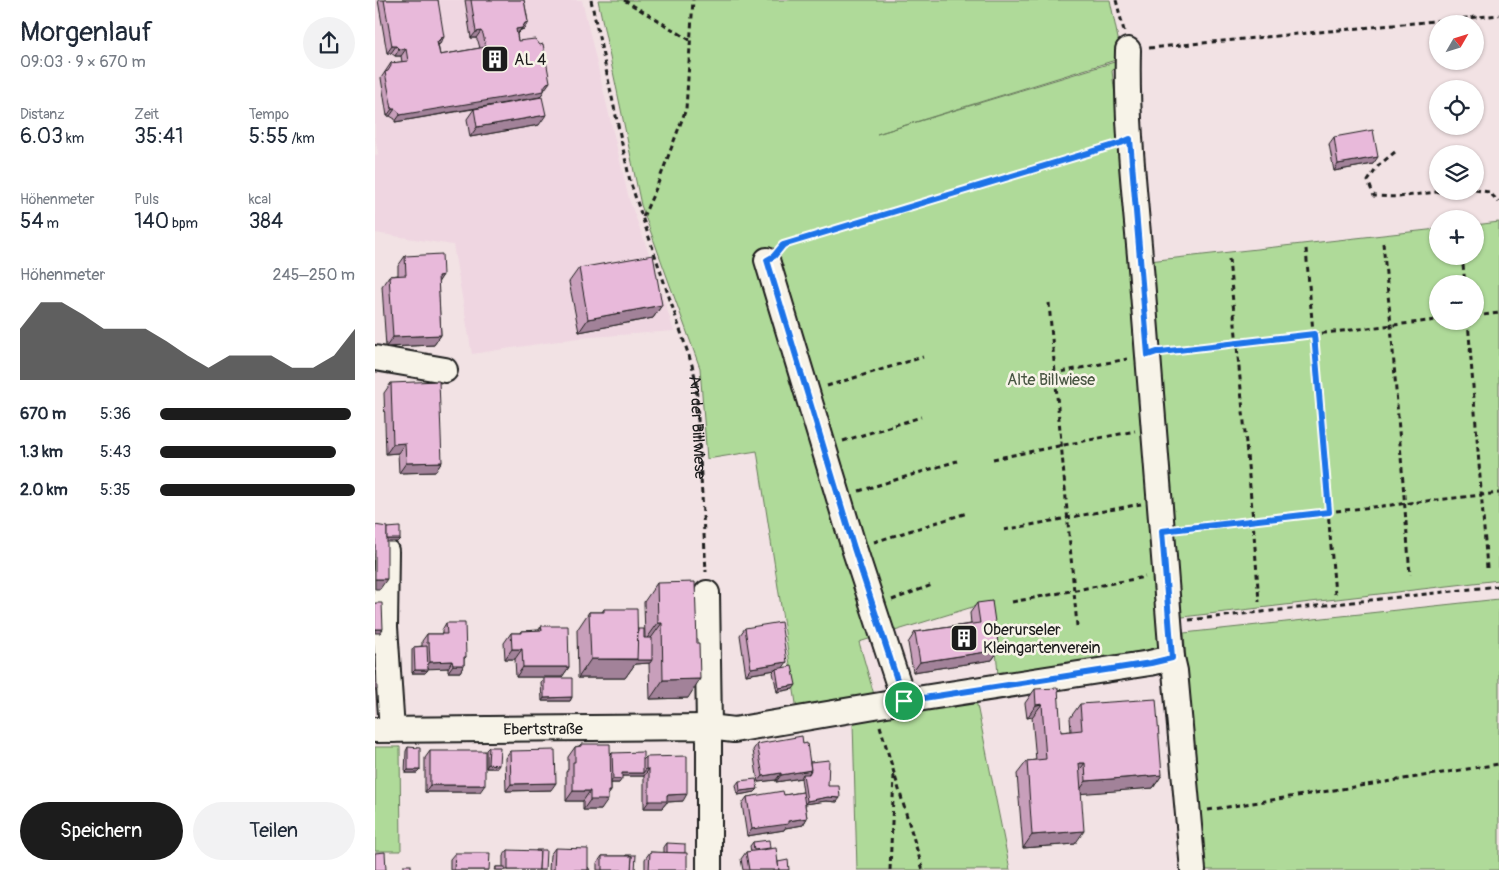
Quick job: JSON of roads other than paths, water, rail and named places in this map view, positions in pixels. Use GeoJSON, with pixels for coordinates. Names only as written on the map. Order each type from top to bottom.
{"type":"FeatureCollection","features":[{"type":"Feature","properties":{"kind":"street"},"geometry":{"type":"LineString","coordinates":[[1128,50],[1127,79],[1130,139],[1172,658],[1175,671],[1193,870]]}},
{"type":"Feature","properties":{"kind":"street"},"geometry":{"type":"LineString","coordinates":[[767,260],[872,606],[904,701]]}},
{"type":"Feature","properties":{"kind":"street"},"geometry":{"type":"LineString","coordinates":[[375,358],[445,370]]}},
{"type":"Feature","properties":{"kind":"street"},"geometry":{"type":"LineString","coordinates":[[384,730],[386,551]]}},
{"type":"Feature","properties":{"kind":"street"},"geometry":{"type":"LineString","coordinates":[[707,593],[709,870]]}},
{"type":"Feature","properties":{"kind":"street","name":"Ebertstraße"},"geometry":{"type":"LineString","coordinates":[[384,730],[709,727],[734,730],[904,701],[1151,663],[1172,658]]}},
{"type":"Feature","properties":{"kind":"place","name":"AL 4"},"geometry":{"type":"Point","coordinates":[495,59]}},
{"type":"Feature","properties":{"kind":"place","name":"Oberurseler Kleingartenverein"},"geometry":{"type":"Point","coordinates":[964,638]}},
{"type":"Feature","properties":{"kind":"park label","name":"Alte Billwiese"},"geometry":{"type":"Point","coordinates":[1051,379]}}]}
